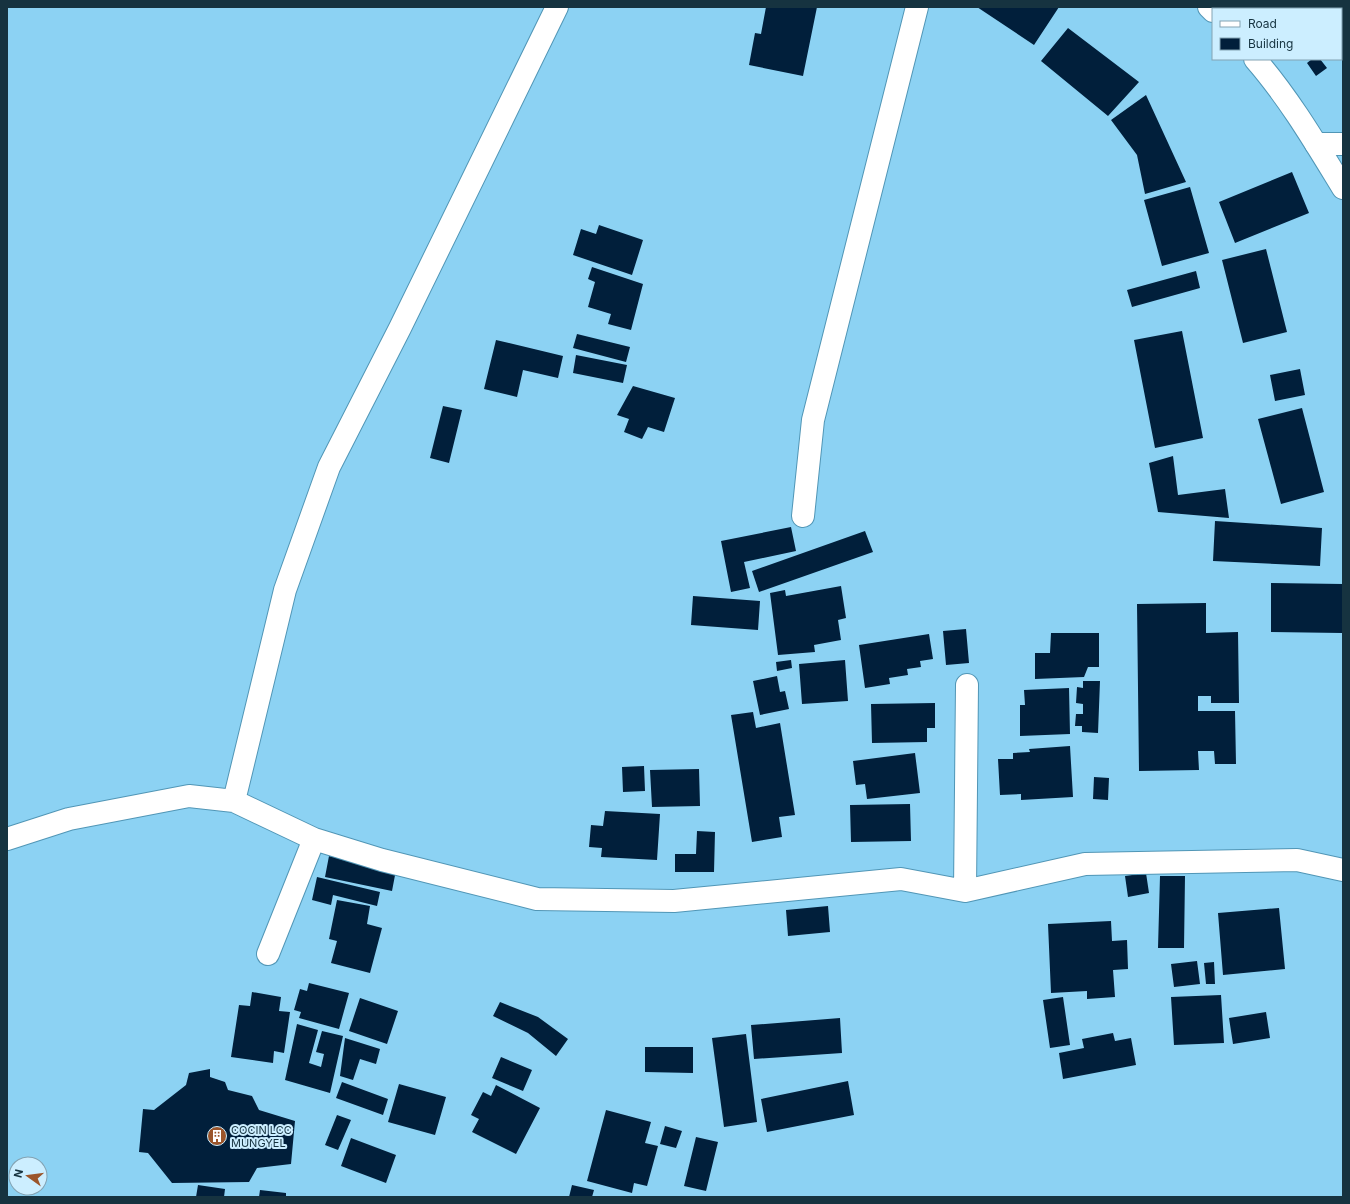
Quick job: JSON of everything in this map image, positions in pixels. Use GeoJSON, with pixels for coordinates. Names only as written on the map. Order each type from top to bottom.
{"type":"FeatureCollection","features":[{"type":"Feature","properties":{"kind":"street"},"geometry":{"type":"LineString","coordinates":[[234,801],[285,590],[329,467],[400,328],[557,7]]}},
{"type":"Feature","properties":{"kind":"street"},"geometry":{"type":"LineString","coordinates":[[803,516],[813,420],[917,7]]}},
{"type":"Feature","properties":{"kind":"street"},"geometry":{"type":"LineString","coordinates":[[1256,60],[1268,74],[1316,144],[1343,188]]}},
{"type":"Feature","properties":{"kind":"street"},"geometry":{"type":"LineString","coordinates":[[1316,144],[1343,144]]}},
{"type":"Feature","properties":{"kind":"street"},"geometry":{"type":"LineString","coordinates":[[965,891],[967,685]]}},
{"type":"Feature","properties":{"kind":"street"},"geometry":{"type":"LineString","coordinates":[[7,839],[69,819],[189,796],[234,801],[314,839],[382,860],[537,899],[674,901],[901,879],[965,891],[1085,864],[1297,860],[1343,870]]}},
{"type":"Feature","properties":{"kind":"street"},"geometry":{"type":"LineString","coordinates":[[268,954],[314,839]]}},
{"type":"Feature","properties":{"kind":"building"},"geometry":{"type":"Polygon","coordinates":[[[766,7],[817,7],[803,76],[749,65],[755,33],[761,34],[766,7]]]}},
{"type":"Feature","properties":{"kind":"building"},"geometry":{"type":"Polygon","coordinates":[[[977,7],[1059,7],[1034,45],[977,7]]]}},
{"type":"Feature","properties":{"kind":"building"},"geometry":{"type":"Polygon","coordinates":[[[1068,28],[1139,82],[1108,116],[1041,61],[1068,28]]]}},
{"type":"Feature","properties":{"kind":"building"},"geometry":{"type":"Polygon","coordinates":[[[1311,60],[1321,60],[1327,68],[1316,76],[1307,63],[1311,60]]]}},
{"type":"Feature","properties":{"kind":"building"},"geometry":{"type":"Polygon","coordinates":[[[1146,95],[1186,182],[1145,194],[1137,155],[1111,120],[1146,95]]]}},
{"type":"Feature","properties":{"kind":"building"},"geometry":{"type":"Polygon","coordinates":[[[1292,172],[1309,213],[1235,243],[1219,202],[1292,172]]]}},
{"type":"Feature","properties":{"kind":"building"},"geometry":{"type":"Polygon","coordinates":[[[1190,187],[1209,253],[1162,266],[1144,200],[1190,187]]]}},
{"type":"Feature","properties":{"kind":"building"},"geometry":{"type":"Polygon","coordinates":[[[599,225],[643,240],[632,275],[573,255],[581,229],[596,234],[599,225]]]}},
{"type":"Feature","properties":{"kind":"building"},"geometry":{"type":"Polygon","coordinates":[[[1266,249],[1287,332],[1243,343],[1222,260],[1266,249]]]}},
{"type":"Feature","properties":{"kind":"building"},"geometry":{"type":"Polygon","coordinates":[[[592,267],[643,284],[631,330],[608,324],[611,314],[588,307],[595,282],[588,279],[592,267]]]}},
{"type":"Feature","properties":{"kind":"building"},"geometry":{"type":"Polygon","coordinates":[[[1196,271],[1200,288],[1132,307],[1127,290],[1196,271]]]}},
{"type":"Feature","properties":{"kind":"building"},"geometry":{"type":"Polygon","coordinates":[[[1182,331],[1203,438],[1155,448],[1134,340],[1182,331]]]}},
{"type":"Feature","properties":{"kind":"building"},"geometry":{"type":"Polygon","coordinates":[[[577,334],[630,347],[626,362],[573,348],[577,334]]]}},
{"type":"Feature","properties":{"kind":"building"},"geometry":{"type":"Polygon","coordinates":[[[496,340],[563,356],[558,378],[523,370],[517,397],[484,389],[496,340]]]}},
{"type":"Feature","properties":{"kind":"building"},"geometry":{"type":"Polygon","coordinates":[[[576,355],[627,365],[623,383],[573,373],[576,355]]]}},
{"type":"Feature","properties":{"kind":"building"},"geometry":{"type":"Polygon","coordinates":[[[1300,369],[1305,395],[1275,401],[1270,375],[1300,369]]]}},
{"type":"Feature","properties":{"kind":"building"},"geometry":{"type":"Polygon","coordinates":[[[633,386],[675,398],[664,432],[648,427],[642,439],[624,432],[629,419],[617,415],[633,386]]]}},
{"type":"Feature","properties":{"kind":"building"},"geometry":{"type":"Polygon","coordinates":[[[443,406],[462,410],[449,463],[430,458],[443,406]]]}},
{"type":"Feature","properties":{"kind":"building"},"geometry":{"type":"Polygon","coordinates":[[[1302,408],[1324,492],[1281,504],[1258,419],[1302,408]]]}},
{"type":"Feature","properties":{"kind":"building"},"geometry":{"type":"Polygon","coordinates":[[[1173,456],[1178,495],[1225,489],[1229,518],[1158,512],[1149,463],[1173,456]]]}},
{"type":"Feature","properties":{"kind":"building"},"geometry":{"type":"Polygon","coordinates":[[[1215,521],[1322,528],[1320,566],[1213,561],[1215,521]]]}},
{"type":"Feature","properties":{"kind":"building"},"geometry":{"type":"Polygon","coordinates":[[[791,527],[796,551],[744,562],[750,588],[731,592],[721,541],[791,527]]]}},
{"type":"Feature","properties":{"kind":"building"},"geometry":{"type":"Polygon","coordinates":[[[865,531],[873,552],[759,592],[752,571],[865,531]]]}},
{"type":"Feature","properties":{"kind":"building"},"geometry":{"type":"Polygon","coordinates":[[[1271,583],[1343,584],[1342,633],[1271,632],[1271,583]]]}},
{"type":"Feature","properties":{"kind":"building"},"geometry":{"type":"Polygon","coordinates":[[[841,586],[846,618],[838,620],[841,640],[814,645],[815,652],[778,655],[770,593],[785,590],[786,596],[841,586]]]}},
{"type":"Feature","properties":{"kind":"building"},"geometry":{"type":"Polygon","coordinates":[[[693,596],[760,601],[758,630],[691,625],[693,596]]]}},
{"type":"Feature","properties":{"kind":"building"},"geometry":{"type":"Polygon","coordinates":[[[1206,603],[1206,633],[1238,632],[1239,703],[1211,703],[1211,696],[1198,696],[1198,711],[1235,711],[1236,764],[1215,764],[1214,751],[1198,751],[1199,770],[1139,771],[1137,604],[1206,603]]]}},
{"type":"Feature","properties":{"kind":"building"},"geometry":{"type":"Polygon","coordinates":[[[966,629],[969,663],[946,665],[943,631],[966,629]]]}},
{"type":"Feature","properties":{"kind":"building"},"geometry":{"type":"Polygon","coordinates":[[[1051,633],[1099,633],[1099,667],[1088,667],[1084,677],[1035,679],[1035,653],[1050,653],[1051,633]]]}},
{"type":"Feature","properties":{"kind":"building"},"geometry":{"type":"Polygon","coordinates":[[[929,634],[933,659],[920,661],[921,667],[907,669],[908,675],[889,678],[890,684],[865,688],[859,645],[929,634]]]}},
{"type":"Feature","properties":{"kind":"building"},"geometry":{"type":"Polygon","coordinates":[[[791,660],[792,668],[777,671],[776,662],[791,660]]]}},
{"type":"Feature","properties":{"kind":"building"},"geometry":{"type":"Polygon","coordinates":[[[845,660],[848,701],[802,704],[799,664],[845,660]]]}},
{"type":"Feature","properties":{"kind":"building"},"geometry":{"type":"Polygon","coordinates":[[[777,676],[780,692],[785,691],[789,709],[760,715],[753,681],[777,676]]]}},
{"type":"Feature","properties":{"kind":"building"},"geometry":{"type":"Polygon","coordinates":[[[1083,681],[1100,681],[1098,733],[1082,732],[1082,726],[1075,726],[1076,714],[1083,714],[1083,704],[1076,703],[1077,687],[1083,688],[1083,681]]]}},
{"type":"Feature","properties":{"kind":"building"},"geometry":{"type":"Polygon","coordinates":[[[1069,688],[1070,734],[1020,736],[1020,705],[1025,705],[1024,690],[1069,688]]]}},
{"type":"Feature","properties":{"kind":"building"},"geometry":{"type":"Polygon","coordinates":[[[935,703],[935,728],[927,728],[927,742],[872,743],[871,704],[935,703]]]}},
{"type":"Feature","properties":{"kind":"building"},"geometry":{"type":"Polygon","coordinates":[[[753,712],[756,728],[780,723],[795,815],[779,817],[782,837],[752,842],[731,715],[753,712]]]}},
{"type":"Feature","properties":{"kind":"building"},"geometry":{"type":"Polygon","coordinates":[[[1070,746],[1073,797],[1021,800],[1021,794],[1000,795],[998,759],[1013,759],[1013,753],[1030,752],[1029,749],[1070,746]]]}},
{"type":"Feature","properties":{"kind":"building"},"geometry":{"type":"Polygon","coordinates":[[[915,753],[920,793],[867,799],[865,784],[856,785],[853,761],[915,753]]]}},
{"type":"Feature","properties":{"kind":"building"},"geometry":{"type":"Polygon","coordinates":[[[644,766],[645,791],[623,792],[622,767],[644,766]]]}},
{"type":"Feature","properties":{"kind":"building"},"geometry":{"type":"Polygon","coordinates":[[[699,769],[700,806],[652,807],[650,770],[699,769]]]}},
{"type":"Feature","properties":{"kind":"building"},"geometry":{"type":"Polygon","coordinates":[[[1094,777],[1109,778],[1108,800],[1093,799],[1094,777]]]}},
{"type":"Feature","properties":{"kind":"building"},"geometry":{"type":"Polygon","coordinates":[[[910,804],[911,841],[851,842],[850,805],[910,804]]]}},
{"type":"Feature","properties":{"kind":"building"},"geometry":{"type":"Polygon","coordinates":[[[605,811],[660,814],[657,860],[601,857],[602,848],[589,847],[591,825],[603,826],[605,811]]]}},
{"type":"Feature","properties":{"kind":"building"},"geometry":{"type":"Polygon","coordinates":[[[697,831],[715,832],[714,872],[675,872],[675,854],[696,854],[697,831]]]}},
{"type":"Feature","properties":{"kind":"building"},"geometry":{"type":"Polygon","coordinates":[[[329,856],[396,870],[392,891],[325,877],[329,856]]]}},
{"type":"Feature","properties":{"kind":"building"},"geometry":{"type":"Polygon","coordinates":[[[1146,873],[1149,893],[1128,897],[1125,876],[1146,873]]]}},
{"type":"Feature","properties":{"kind":"building"},"geometry":{"type":"Polygon","coordinates":[[[1160,876],[1185,876],[1184,948],[1158,948],[1160,876]]]}},
{"type":"Feature","properties":{"kind":"building"},"geometry":{"type":"Polygon","coordinates":[[[317,877],[380,892],[377,906],[333,895],[331,905],[312,900],[317,877]]]}},
{"type":"Feature","properties":{"kind":"building"},"geometry":{"type":"Polygon","coordinates":[[[337,900],[370,906],[367,924],[382,928],[370,973],[331,963],[337,941],[329,939],[337,900]]]}},
{"type":"Feature","properties":{"kind":"building"},"geometry":{"type":"Polygon","coordinates":[[[828,906],[830,932],[788,936],[786,910],[828,906]]]}},
{"type":"Feature","properties":{"kind":"building"},"geometry":{"type":"Polygon","coordinates":[[[1279,908],[1285,969],[1223,975],[1218,913],[1279,908]]]}},
{"type":"Feature","properties":{"kind":"building"},"geometry":{"type":"Polygon","coordinates":[[[1111,921],[1112,941],[1127,940],[1128,969],[1113,970],[1115,997],[1087,999],[1087,991],[1051,993],[1048,924],[1111,921]]]}},
{"type":"Feature","properties":{"kind":"building"},"geometry":{"type":"Polygon","coordinates":[[[1197,961],[1200,984],[1174,987],[1171,964],[1197,961]]]}},
{"type":"Feature","properties":{"kind":"building"},"geometry":{"type":"Polygon","coordinates":[[[1214,962],[1215,984],[1206,984],[1204,963],[1214,962]]]}},
{"type":"Feature","properties":{"kind":"building"},"geometry":{"type":"Polygon","coordinates":[[[309,983],[349,993],[339,1029],[299,1018],[301,1012],[294,1010],[300,989],[307,991],[309,983]]]}},
{"type":"Feature","properties":{"kind":"building"},"geometry":{"type":"Polygon","coordinates":[[[252,992],[281,997],[279,1011],[290,1012],[284,1053],[274,1051],[273,1063],[231,1057],[239,1005],[250,1006],[252,992]]]}},
{"type":"Feature","properties":{"kind":"building"},"geometry":{"type":"Polygon","coordinates":[[[1221,995],[1224,1043],[1174,1045],[1171,997],[1221,995]]]}},
{"type":"Feature","properties":{"kind":"building"},"geometry":{"type":"Polygon","coordinates":[[[1063,997],[1070,1045],[1050,1048],[1043,1000],[1063,997]]]}},
{"type":"Feature","properties":{"kind":"building"},"geometry":{"type":"Polygon","coordinates":[[[360,998],[398,1011],[387,1044],[349,1031],[360,998]]]}},
{"type":"Feature","properties":{"kind":"building"},"geometry":{"type":"Polygon","coordinates":[[[500,1002],[538,1017],[568,1039],[556,1056],[528,1033],[493,1016],[500,1002]]]}},
{"type":"Feature","properties":{"kind":"building"},"geometry":{"type":"Polygon","coordinates":[[[1266,1012],[1270,1038],[1233,1044],[1229,1018],[1266,1012]]]}},
{"type":"Feature","properties":{"kind":"building"},"geometry":{"type":"Polygon","coordinates":[[[840,1018],[842,1053],[754,1059],[751,1025],[840,1018]]]}},
{"type":"Feature","properties":{"kind":"building"},"geometry":{"type":"Polygon","coordinates":[[[297,1024],[318,1030],[309,1063],[321,1067],[324,1054],[316,1052],[322,1031],[343,1036],[330,1093],[285,1080],[297,1024]]]}},
{"type":"Feature","properties":{"kind":"building"},"geometry":{"type":"Polygon","coordinates":[[[1113,1033],[1115,1041],[1131,1038],[1136,1065],[1063,1079],[1059,1053],[1084,1048],[1082,1039],[1113,1033]]]}},
{"type":"Feature","properties":{"kind":"building"},"geometry":{"type":"Polygon","coordinates":[[[746,1034],[757,1122],[724,1127],[712,1038],[746,1034]]]}},
{"type":"Feature","properties":{"kind":"building"},"geometry":{"type":"Polygon","coordinates":[[[345,1038],[380,1049],[376,1064],[360,1059],[353,1080],[340,1076],[345,1038]]]}},
{"type":"Feature","properties":{"kind":"building"},"geometry":{"type":"Polygon","coordinates":[[[645,1047],[693,1047],[693,1073],[645,1072],[645,1047]]]}},
{"type":"Feature","properties":{"kind":"building"},"geometry":{"type":"Polygon","coordinates":[[[501,1057],[532,1070],[523,1091],[492,1078],[501,1057]]]}},
{"type":"Feature","properties":{"kind":"building","name":"COCIN LCC MUNGYEL"},"geometry":{"type":"Polygon","coordinates":[[[210,1069],[210,1077],[225,1082],[228,1090],[252,1096],[259,1110],[295,1121],[291,1164],[257,1168],[249,1182],[172,1183],[148,1153],[139,1152],[143,1109],[154,1110],[186,1085],[189,1073],[210,1069]]]}},
{"type":"Feature","properties":{"kind":"building"},"geometry":{"type":"Polygon","coordinates":[[[848,1081],[854,1115],[767,1132],[761,1099],[848,1081]]]}},
{"type":"Feature","properties":{"kind":"building"},"geometry":{"type":"Polygon","coordinates":[[[342,1082],[388,1099],[383,1115],[336,1098],[342,1082]]]}},
{"type":"Feature","properties":{"kind":"building"},"geometry":{"type":"Polygon","coordinates":[[[399,1084],[446,1097],[435,1135],[388,1122],[399,1084]]]}},
{"type":"Feature","properties":{"kind":"building"},"geometry":{"type":"Polygon","coordinates":[[[496,1085],[540,1108],[516,1154],[472,1132],[479,1119],[471,1115],[483,1092],[491,1096],[496,1085]]]}},
{"type":"Feature","properties":{"kind":"building"},"geometry":{"type":"Polygon","coordinates":[[[606,1110],[651,1122],[645,1143],[658,1146],[647,1186],[634,1183],[632,1193],[587,1181],[606,1110]]]}},
{"type":"Feature","properties":{"kind":"building"},"geometry":{"type":"Polygon","coordinates":[[[337,1115],[351,1120],[338,1150],[325,1145],[337,1115]]]}},
{"type":"Feature","properties":{"kind":"building"},"geometry":{"type":"Polygon","coordinates":[[[665,1126],[682,1131],[676,1148],[660,1144],[665,1126]]]}},
{"type":"Feature","properties":{"kind":"building"},"geometry":{"type":"Polygon","coordinates":[[[696,1137],[718,1142],[706,1191],[684,1186],[696,1137]]]}},
{"type":"Feature","properties":{"kind":"building"},"geometry":{"type":"Polygon","coordinates":[[[351,1138],[396,1155],[386,1183],[341,1166],[351,1138]]]}},
{"type":"Feature","properties":{"kind":"building"},"geometry":{"type":"Polygon","coordinates":[[[198,1185],[225,1189],[224,1197],[196,1197],[198,1185]]]}},
{"type":"Feature","properties":{"kind":"building"},"geometry":{"type":"Polygon","coordinates":[[[572,1185],[594,1190],[592,1197],[569,1197],[572,1185]]]}},
{"type":"Feature","properties":{"kind":"building"},"geometry":{"type":"Polygon","coordinates":[[[260,1190],[286,1193],[286,1197],[259,1197],[260,1190]]]}},
{"type":"Feature","properties":{"kind":"place","name":"COCIN LCC MUNGYEL"},"geometry":{"type":"Point","coordinates":[217,1136]}}]}
